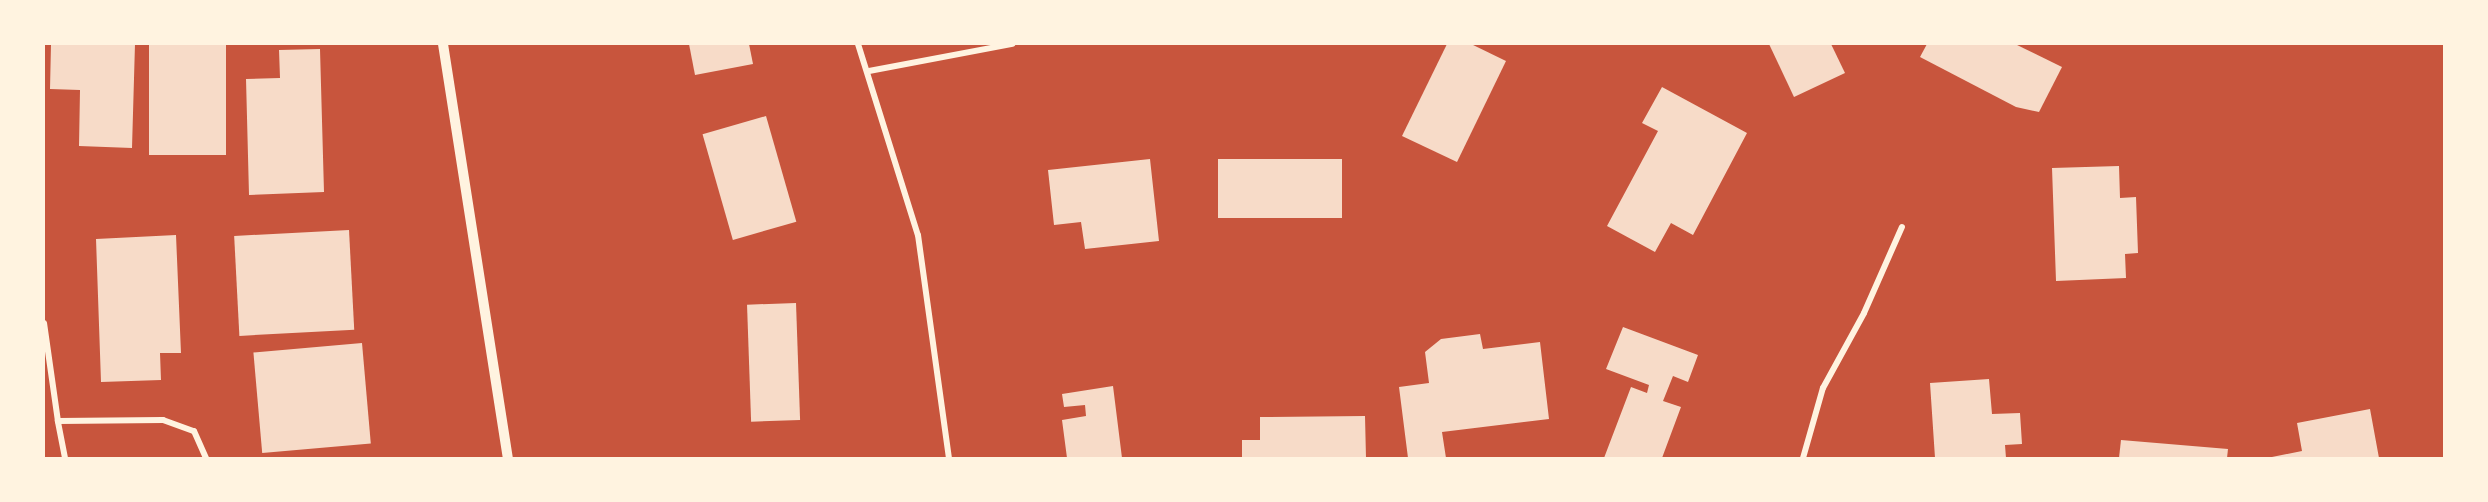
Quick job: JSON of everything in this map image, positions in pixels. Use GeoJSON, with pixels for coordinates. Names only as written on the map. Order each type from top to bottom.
{"type":"FeatureCollection","features":[{"type":"Feature","properties":{"kind":"street"},"geometry":{"type":"LineString","coordinates":[[443,44],[508,459]]}},
{"type":"Feature","properties":{"kind":"street"},"geometry":{"type":"LineString","coordinates":[[858,44],[869,71],[918,235],[950,459]]}},
{"type":"Feature","properties":{"kind":"street"},"geometry":{"type":"LineString","coordinates":[[869,71],[1012,44]]}},
{"type":"Feature","properties":{"kind":"street"},"geometry":{"type":"LineString","coordinates":[[1803,459],[1823,388],[1864,313],[1902,227]]}},
{"type":"Feature","properties":{"kind":"street"},"geometry":{"type":"LineString","coordinates":[[44,323],[65,459]]}},
{"type":"Feature","properties":{"kind":"street"},"geometry":{"type":"LineString","coordinates":[[58,421],[163,420],[194,431],[206,459]]}},
{"type":"Feature","properties":{"kind":"building"},"geometry":{"type":"Polygon","coordinates":[[[51,44],[135,44],[132,148],[79,146],[80,90],[50,89],[51,44]]]}},
{"type":"Feature","properties":{"kind":"building"},"geometry":{"type":"Polygon","coordinates":[[[149,44],[226,44],[226,155],[149,155],[149,44]]]}},
{"type":"Feature","properties":{"kind":"building"},"geometry":{"type":"Polygon","coordinates":[[[689,44],[749,44],[753,64],[695,75],[689,44]]]}},
{"type":"Feature","properties":{"kind":"building"},"geometry":{"type":"Polygon","coordinates":[[[1447,44],[1471,44],[1506,61],[1457,162],[1402,136],[1447,44]]]}},
{"type":"Feature","properties":{"kind":"building"},"geometry":{"type":"Polygon","coordinates":[[[1769,44],[1831,44],[1845,73],[1794,97],[1769,44]]]}},
{"type":"Feature","properties":{"kind":"building"},"geometry":{"type":"Polygon","coordinates":[[[1927,44],[2015,44],[2062,67],[2039,112],[2016,107],[1920,57],[1927,44]]]}},
{"type":"Feature","properties":{"kind":"building"},"geometry":{"type":"Polygon","coordinates":[[[320,49],[324,192],[249,195],[246,79],[280,78],[279,50],[320,49]]]}},
{"type":"Feature","properties":{"kind":"building"},"geometry":{"type":"Polygon","coordinates":[[[1662,87],[1747,133],[1693,235],[1671,223],[1655,252],[1607,226],[1658,131],[1642,123],[1662,87]]]}},
{"type":"Feature","properties":{"kind":"building"},"geometry":{"type":"Polygon","coordinates":[[[766,116],[796,222],[733,240],[703,134],[766,116]]]}},
{"type":"Feature","properties":{"kind":"building"},"geometry":{"type":"Polygon","coordinates":[[[1150,159],[1159,241],[1085,249],[1081,222],[1054,225],[1048,170],[1150,159]]]}},
{"type":"Feature","properties":{"kind":"building"},"geometry":{"type":"Polygon","coordinates":[[[1218,159],[1342,159],[1342,218],[1218,218],[1218,159]]]}},
{"type":"Feature","properties":{"kind":"building"},"geometry":{"type":"Polygon","coordinates":[[[2119,166],[2120,198],[2136,197],[2138,253],[2125,254],[2126,278],[2056,281],[2052,168],[2119,166]]]}},
{"type":"Feature","properties":{"kind":"building"},"geometry":{"type":"Polygon","coordinates":[[[349,230],[354,330],[239,336],[234,236],[349,230]]]}},
{"type":"Feature","properties":{"kind":"building"},"geometry":{"type":"Polygon","coordinates":[[[176,235],[181,353],[160,353],[161,380],[101,382],[96,239],[176,235]]]}},
{"type":"Feature","properties":{"kind":"building"},"geometry":{"type":"Polygon","coordinates":[[[796,303],[800,420],[751,422],[747,305],[796,303]]]}},
{"type":"Feature","properties":{"kind":"building"},"geometry":{"type":"Polygon","coordinates":[[[1623,327],[1698,355],[1688,382],[1673,376],[1663,401],[1681,407],[1662,458],[1604,458],[1631,387],[1647,393],[1649,385],[1606,369],[1623,327]]]}},
{"type":"Feature","properties":{"kind":"building"},"geometry":{"type":"Polygon","coordinates":[[[1480,334],[1483,349],[1540,342],[1549,419],[1442,432],[1446,458],[1408,458],[1399,387],[1429,383],[1425,352],[1441,339],[1480,334]]]}},
{"type":"Feature","properties":{"kind":"building"},"geometry":{"type":"Polygon","coordinates":[[[362,343],[371,444],[262,453],[253,352],[362,343]]]}},
{"type":"Feature","properties":{"kind":"building"},"geometry":{"type":"Polygon","coordinates":[[[1989,379],[1992,414],[2020,413],[2022,444],[2005,445],[2006,458],[1935,458],[1930,383],[1989,379]]]}},
{"type":"Feature","properties":{"kind":"building"},"geometry":{"type":"Polygon","coordinates":[[[1113,386],[1122,458],[1067,458],[1062,420],[1086,416],[1085,405],[1064,407],[1062,394],[1113,386]]]}},
{"type":"Feature","properties":{"kind":"building"},"geometry":{"type":"Polygon","coordinates":[[[2370,409],[2379,458],[2267,458],[2302,451],[2297,423],[2370,409]]]}},
{"type":"Feature","properties":{"kind":"building"},"geometry":{"type":"Polygon","coordinates":[[[1365,416],[1366,458],[1242,458],[1242,440],[1260,440],[1260,417],[1365,416]]]}},
{"type":"Feature","properties":{"kind":"building"},"geometry":{"type":"Polygon","coordinates":[[[2121,440],[2228,449],[2227,458],[2119,458],[2121,440]]]}}]}
